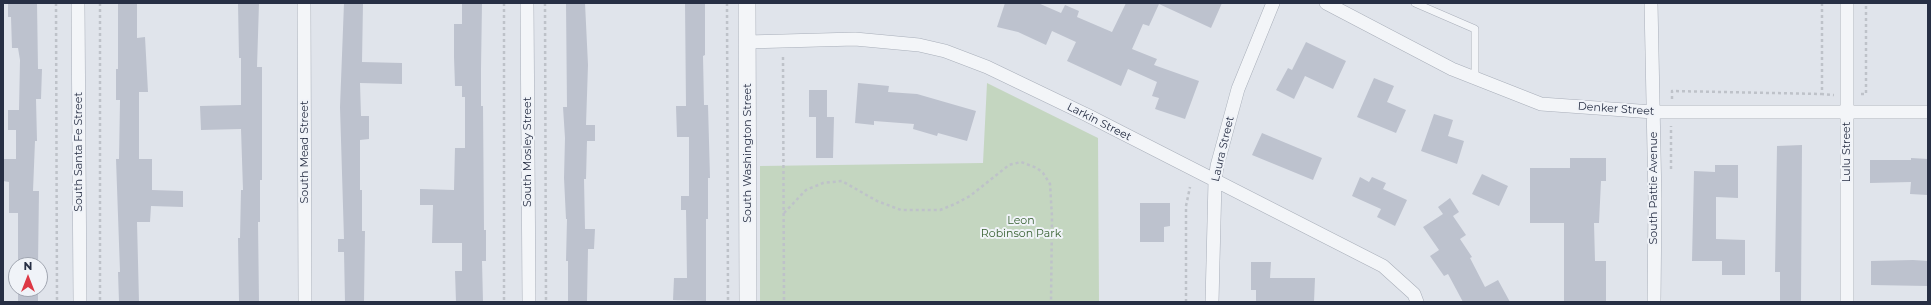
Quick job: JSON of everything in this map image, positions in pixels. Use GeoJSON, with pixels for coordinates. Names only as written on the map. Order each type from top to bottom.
{"type":"FeatureCollection","features":[{"type":"Feature","properties":{"kind":"street","name":"South Santa Fe Street"},"geometry":{"type":"LineString","coordinates":[[78,3],[80,302]]}},
{"type":"Feature","properties":{"kind":"street","name":"South Mead Street"},"geometry":{"type":"LineString","coordinates":[[304,3],[305,302]]}},
{"type":"Feature","properties":{"kind":"street","name":"South Mosley Street"},"geometry":{"type":"LineString","coordinates":[[527,3],[529,302]]}},
{"type":"Feature","properties":{"kind":"street","name":"South Washington Street"},"geometry":{"type":"LineString","coordinates":[[747,3],[748,302]]}},
{"type":"Feature","properties":{"kind":"street","name":"Laura Street"},"geometry":{"type":"LineString","coordinates":[[1212,302],[1215,181],[1238,89],[1272,3]]}},
{"type":"Feature","properties":{"kind":"street","name":"Denker Street"},"geometry":{"type":"LineString","coordinates":[[1326,3],[1452,69],[1541,104],[1653,112],[1928,112]]}},
{"type":"Feature","properties":{"kind":"street","name":"South Pattie Avenue"},"geometry":{"type":"LineString","coordinates":[[1651,3],[1654,302]]}},
{"type":"Feature","properties":{"kind":"street","name":"Lulu Street"},"geometry":{"type":"LineString","coordinates":[[1847,3],[1847,302]]}},
{"type":"Feature","properties":{"kind":"street","name":"Larkin Street"},"geometry":{"type":"LineString","coordinates":[[747,42],[854,39],[918,45],[945,50],[987,67],[1087,115],[1383,266],[1414,294],[1417,302]]}},
{"type":"Feature","properties":{"kind":"lane"},"geometry":{"type":"LineString","coordinates":[[1415,3],[1475,29],[1475,78]]}},
{"type":"Feature","properties":{"kind":"path"},"geometry":{"type":"LineString","coordinates":[[56,3],[56,302]]}},
{"type":"Feature","properties":{"kind":"path"},"geometry":{"type":"LineString","coordinates":[[100,3],[100,302]]}},
{"type":"Feature","properties":{"kind":"path"},"geometry":{"type":"LineString","coordinates":[[504,3],[504,302]]}},
{"type":"Feature","properties":{"kind":"path"},"geometry":{"type":"LineString","coordinates":[[545,3],[546,302]]}},
{"type":"Feature","properties":{"kind":"path"},"geometry":{"type":"LineString","coordinates":[[727,3],[728,302]]}},
{"type":"Feature","properties":{"kind":"path"},"geometry":{"type":"LineString","coordinates":[[783,57],[784,302]]}},
{"type":"Feature","properties":{"kind":"path"},"geometry":{"type":"LineString","coordinates":[[1670,175],[1672,92],[1822,94]]}},
{"type":"Feature","properties":{"kind":"path"},"geometry":{"type":"LineString","coordinates":[[784,213],[806,190],[823,182],[842,181],[877,201],[901,210],[940,210],[970,196],[1009,165],[1021,162],[1037,168],[1043,173],[1050,184],[1052,218],[1051,302]]}},
{"type":"Feature","properties":{"kind":"path"},"geometry":{"type":"LineString","coordinates":[[1186,302],[1186,206],[1190,187]]}},
{"type":"Feature","properties":{"kind":"green space","name":"Leon Robinson Park"},"geometry":{"type":"Polygon","coordinates":[[[987,83],[1098,138],[1099,302],[760,302],[760,166],[983,163],[987,83]]]}},
{"type":"Feature","properties":{"kind":"building"},"geometry":{"type":"Polygon","coordinates":[[[8,3],[37,3],[38,69],[42,69],[41,99],[36,99],[37,141],[35,141],[33,191],[39,191],[38,257],[18,257],[18,213],[9,213],[9,182],[3,181],[3,159],[16,159],[16,130],[8,130],[8,110],[19,110],[20,60],[18,48],[12,48],[11,17],[8,17],[8,3]]]}},
{"type":"Feature","properties":{"kind":"building"},"geometry":{"type":"Polygon","coordinates":[[[118,3],[137,3],[137,38],[145,37],[148,92],[139,92],[139,159],[152,159],[152,190],[183,191],[183,207],[151,206],[150,222],[137,222],[139,302],[119,302],[118,272],[120,272],[116,159],[119,159],[120,100],[116,100],[116,69],[118,69],[118,3]]]}},
{"type":"Feature","properties":{"kind":"building"},"geometry":{"type":"Polygon","coordinates":[[[238,3],[259,3],[257,67],[262,67],[262,180],[260,180],[260,222],[258,222],[259,302],[239,302],[238,238],[240,238],[241,190],[243,190],[241,129],[201,130],[200,106],[241,105],[241,58],[239,58],[238,3]]]}},
{"type":"Feature","properties":{"kind":"building"},"geometry":{"type":"Polygon","coordinates":[[[344,3],[363,3],[362,62],[402,63],[402,84],[360,83],[361,116],[369,116],[369,139],[360,140],[362,231],[365,231],[364,302],[345,302],[344,252],[338,252],[338,239],[344,239],[340,107],[344,3]]]}},
{"type":"Feature","properties":{"kind":"building"},"geometry":{"type":"Polygon","coordinates":[[[462,3],[482,3],[481,106],[483,106],[484,230],[486,230],[486,261],[482,261],[483,302],[456,302],[455,271],[462,271],[462,243],[432,243],[433,205],[420,205],[420,189],[454,190],[455,148],[465,148],[465,97],[462,97],[462,86],[455,86],[454,57],[454,24],[462,24],[462,3]]]}},
{"type":"Feature","properties":{"kind":"building"},"geometry":{"type":"Polygon","coordinates":[[[566,3],[585,3],[588,65],[586,125],[595,125],[595,141],[587,141],[586,179],[584,179],[585,229],[595,229],[594,249],[588,249],[587,301],[568,302],[568,261],[566,261],[567,219],[564,178],[565,138],[563,107],[567,107],[566,3]]]}},
{"type":"Feature","properties":{"kind":"building"},"geometry":{"type":"Polygon","coordinates":[[[685,3],[705,3],[705,55],[703,56],[704,105],[708,105],[710,178],[708,178],[708,219],[706,219],[706,301],[673,300],[674,278],[687,278],[686,210],[681,210],[681,196],[689,196],[689,137],[677,137],[676,106],[686,106],[685,3]]]}},
{"type":"Feature","properties":{"kind":"building"},"geometry":{"type":"Polygon","coordinates":[[[1005,3],[1038,3],[1061,13],[1065,5],[1079,11],[1077,17],[1112,32],[1126,3],[1222,3],[1211,28],[1159,4],[1149,26],[1143,24],[1132,49],[1157,59],[1154,65],[1199,81],[1185,119],[1155,109],[1159,98],[1152,96],[1157,82],[1128,69],[1121,86],[1067,61],[1076,42],[1052,31],[1046,45],[1018,32],[997,27],[1005,3]]]}},
{"type":"Feature","properties":{"kind":"building"},"geometry":{"type":"Polygon","coordinates":[[[1306,42],[1346,61],[1333,89],[1305,76],[1294,99],[1276,90],[1288,68],[1292,70],[1306,42]]]}},
{"type":"Feature","properties":{"kind":"building"},"geometry":{"type":"Polygon","coordinates":[[[1374,78],[1394,86],[1387,102],[1406,110],[1396,133],[1357,117],[1374,78]]]}},
{"type":"Feature","properties":{"kind":"building"},"geometry":{"type":"Polygon","coordinates":[[[858,83],[889,86],[888,92],[917,94],[976,111],[967,141],[938,133],[937,136],[913,129],[914,124],[874,121],[874,125],[855,123],[858,83]]]}},
{"type":"Feature","properties":{"kind":"building"},"geometry":{"type":"Polygon","coordinates":[[[809,90],[827,90],[827,117],[834,117],[833,158],[816,158],[816,117],[809,117],[809,90]]]}},
{"type":"Feature","properties":{"kind":"building"},"geometry":{"type":"Polygon","coordinates":[[[1434,114],[1453,120],[1448,136],[1464,141],[1457,164],[1421,151],[1434,114]]]}},
{"type":"Feature","properties":{"kind":"building"},"geometry":{"type":"Polygon","coordinates":[[[1262,133],[1322,158],[1313,180],[1252,155],[1262,133]]]}},
{"type":"Feature","properties":{"kind":"building"},"geometry":{"type":"Polygon","coordinates":[[[1802,145],[1801,302],[1780,302],[1780,272],[1775,272],[1777,146],[1802,145]]]}},
{"type":"Feature","properties":{"kind":"building"},"geometry":{"type":"Polygon","coordinates":[[[1570,158],[1606,158],[1606,181],[1601,181],[1599,223],[1594,223],[1595,261],[1606,261],[1606,302],[1564,302],[1564,223],[1530,223],[1530,168],[1570,168],[1570,158]]]}},
{"type":"Feature","properties":{"kind":"building"},"geometry":{"type":"Polygon","coordinates":[[[1911,158],[1928,159],[1928,195],[1910,194],[1911,182],[1870,183],[1870,160],[1911,160],[1911,158]]]}},
{"type":"Feature","properties":{"kind":"building"},"geometry":{"type":"Polygon","coordinates":[[[1715,165],[1738,165],[1738,198],[1716,197],[1716,239],[1745,240],[1745,275],[1722,275],[1722,261],[1692,261],[1694,171],[1715,172],[1715,165]]]}},
{"type":"Feature","properties":{"kind":"building"},"geometry":{"type":"Polygon","coordinates":[[[1482,174],[1508,186],[1499,206],[1472,194],[1482,174]]]}},
{"type":"Feature","properties":{"kind":"building"},"geometry":{"type":"Polygon","coordinates":[[[1360,177],[1369,182],[1372,177],[1386,183],[1383,189],[1407,200],[1395,226],[1377,217],[1381,209],[1352,196],[1360,177]]]}},
{"type":"Feature","properties":{"kind":"building"},"geometry":{"type":"Polygon","coordinates":[[[1450,198],[1459,212],[1453,216],[1466,235],[1460,239],[1472,257],[1470,258],[1485,287],[1498,280],[1510,302],[1463,302],[1448,274],[1444,276],[1430,256],[1439,250],[1423,227],[1443,214],[1438,207],[1450,198]]]}},
{"type":"Feature","properties":{"kind":"building"},"geometry":{"type":"Polygon","coordinates":[[[1140,203],[1170,203],[1170,226],[1164,227],[1164,242],[1140,242],[1140,203]]]}},
{"type":"Feature","properties":{"kind":"building"},"geometry":{"type":"Polygon","coordinates":[[[1871,261],[1928,261],[1928,286],[1871,285],[1871,261]]]}},
{"type":"Feature","properties":{"kind":"building"},"geometry":{"type":"Polygon","coordinates":[[[1251,262],[1271,262],[1270,278],[1315,278],[1314,302],[1256,302],[1256,290],[1251,290],[1251,262]]]}},
{"type":"Feature","properties":{"kind":"building"},"geometry":{"type":"Polygon","coordinates":[[[18,297],[38,297],[38,302],[18,302],[18,297]]]}}]}
